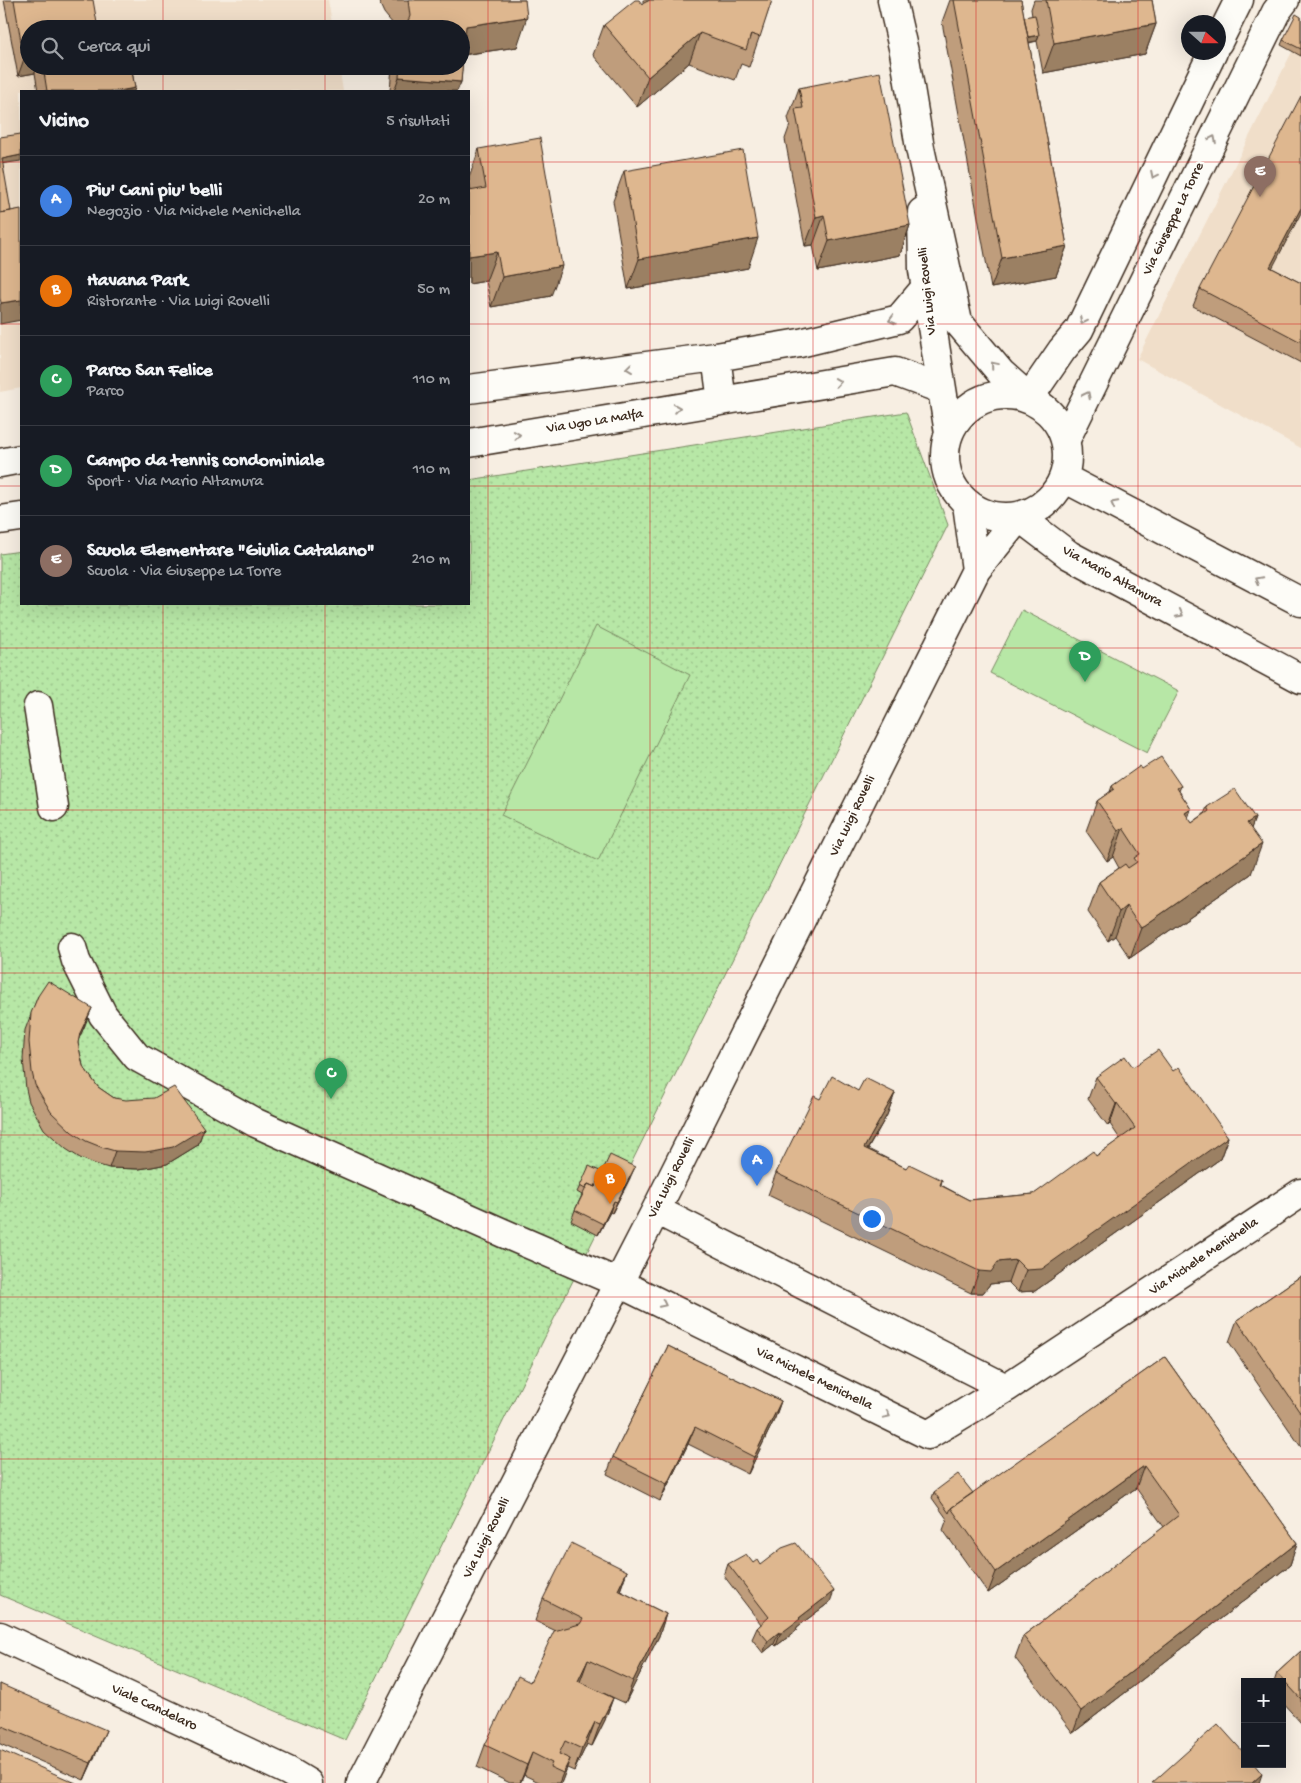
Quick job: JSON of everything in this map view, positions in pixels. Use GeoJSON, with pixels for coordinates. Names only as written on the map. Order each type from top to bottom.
{"type":"FeatureCollection","features":[{"type":"Feature","properties":{"kind":"street","name":"Via Luigi Rovelli"},"geometry":{"type":"LineString","coordinates":[[892,0],[904,52],[920,148],[958,322],[1001,373],[1028,398]]}},
{"type":"Feature","properties":{"kind":"street"},"geometry":{"type":"LineString","coordinates":[[1226,26],[1239,0]]}},
{"type":"Feature","properties":{"kind":"street","name":"Via Giuseppe La Torre"},"geometry":{"type":"LineString","coordinates":[[1066,438],[1276,12],[1284,0]]}},
{"type":"Feature","properties":{"kind":"street"},"geometry":{"type":"LineString","coordinates":[[1028,398],[1062,350],[1079,330],[1209,60]]}},
{"type":"Feature","properties":{"kind":"street","name":"Via Luigi Rovelli"},"geometry":{"type":"LineString","coordinates":[[920,148],[923,270],[949,433]]}},
{"type":"Feature","properties":{"kind":"street"},"geometry":{"type":"LineString","coordinates":[[470,389],[716,357],[800,342],[899,319],[926,288]]}},
{"type":"Feature","properties":{"kind":"street"},"geometry":{"type":"LineString","coordinates":[[716,357],[722,401]]}},
{"type":"Feature","properties":{"kind":"street","name":"Via Ugo La Malfa"},"geometry":{"type":"LineString","coordinates":[[470,442],[896,372],[941,389]]}},
{"type":"Feature","properties":{"kind":"street"},"geometry":{"type":"LineString","coordinates":[[1007,394],[1028,398],[1041,404],[1056,419],[1066,438],[1068,454],[1064,478],[1055,494],[1039,508],[1019,517],[1005,518],[984,514],[967,504],[956,492],[946,473],[944,454],[949,433],[957,418],[974,403],[996,395],[1007,394]]}},
{"type":"Feature","properties":{"kind":"street"},"geometry":{"type":"LineString","coordinates":[[0,463],[20,459]]}},
{"type":"Feature","properties":{"kind":"street"},"geometry":{"type":"LineString","coordinates":[[1064,478],[1301,602]]}},
{"type":"Feature","properties":{"kind":"street"},"geometry":{"type":"LineString","coordinates":[[967,504],[976,570]]}},
{"type":"Feature","properties":{"kind":"street"},"geometry":{"type":"LineString","coordinates":[[0,520],[20,517]]}},
{"type":"Feature","properties":{"kind":"street"},"geometry":{"type":"LineString","coordinates":[[976,570],[1019,517]]}},
{"type":"Feature","properties":{"kind":"street","name":"Via Mario Altamura"},"geometry":{"type":"LineString","coordinates":[[1019,517],[1068,555],[1301,679]]}},
{"type":"Feature","properties":{"kind":"street","name":"Via Luigi Rovelli"},"geometry":{"type":"LineString","coordinates":[[360,1783],[656,1210],[976,570]]}},
{"type":"Feature","properties":{"kind":"street"},"geometry":{"type":"LineString","coordinates":[[38,706],[54,807]]}},
{"type":"Feature","properties":{"kind":"street"},"geometry":{"type":"LineString","coordinates":[[72,947],[76,961],[102,1015],[137,1058],[256,1123],[503,1234],[619,1282]]}},
{"type":"Feature","properties":{"kind":"street","name":"Via Michele Menichella"},"geometry":{"type":"LineString","coordinates":[[619,1282],[928,1435],[1006,1388],[1301,1193]]}},
{"type":"Feature","properties":{"kind":"street"},"geometry":{"type":"LineString","coordinates":[[656,1210],[1006,1388]]}},
{"type":"Feature","properties":{"kind":"street","name":"Viale Candelaro"},"geometry":{"type":"LineString","coordinates":[[0,1636],[308,1783]]}},
{"type":"Feature","properties":{"kind":"shaded area"},"geometry":{"type":"Polygon","coordinates":[[[0,0],[328,0],[331,20],[20,20],[20,75],[340,75],[343,90],[20,90],[20,388],[0,392],[0,0]]]}},
{"type":"Feature","properties":{"kind":"shaded area"},"geometry":{"type":"Polygon","coordinates":[[[1301,34],[1301,448],[1137,359],[1301,34]]]}},
{"type":"Feature","properties":{"kind":"green space"},"geometry":{"type":"Polygon","coordinates":[[[906,412],[948,525],[345,1740],[0,1595],[0,554],[20,551],[20,605],[470,605],[470,480],[906,412]]]}},
{"type":"Feature","properties":{"kind":"green space"},"geometry":{"type":"Polygon","coordinates":[[[1022,610],[1179,691],[1147,753],[990,673],[1022,610]]]}},
{"type":"Feature","properties":{"kind":"green space"},"geometry":{"type":"Polygon","coordinates":[[[596,626],[690,675],[598,861],[501,815],[596,626]]]}},
{"type":"Feature","properties":{"kind":"building"},"geometry":{"type":"Polygon","coordinates":[[[14,0],[93,0],[96,20],[20,20],[20,35],[14,0]]]}},
{"type":"Feature","properties":{"kind":"building"},"geometry":{"type":"Polygon","coordinates":[[[408,0],[525,0],[527,17],[470,25],[470,20],[408,20],[410,16],[408,0]]]}},
{"type":"Feature","properties":{"kind":"building"},"geometry":{"type":"Polygon","coordinates":[[[635,0],[639,0],[642,4],[650,0],[772,0],[760,37],[751,34],[746,50],[700,33],[648,77],[604,25],[635,0]]]}},
{"type":"Feature","properties":{"kind":"building"},"geometry":{"type":"Polygon","coordinates":[[[954,0],[1021,0],[1067,246],[1002,258],[954,0]]]}},
{"type":"Feature","properties":{"kind":"building"},"geometry":{"type":"Polygon","coordinates":[[[1046,0],[1152,0],[1156,24],[1054,43],[1046,0]]]}},
{"type":"Feature","properties":{"kind":"building"},"geometry":{"type":"Polygon","coordinates":[[[1296,14],[1301,17],[1301,49],[1283,40],[1296,14]]]}},
{"type":"Feature","properties":{"kind":"building"},"geometry":{"type":"Polygon","coordinates":[[[1035,15],[1039,35],[1028,37],[1024,17],[1035,15]]]}},
{"type":"Feature","properties":{"kind":"building"},"geometry":{"type":"Polygon","coordinates":[[[880,72],[910,225],[829,241],[824,215],[816,217],[795,109],[803,108],[799,88],[880,72]]]}},
{"type":"Feature","properties":{"kind":"building"},"geometry":{"type":"Polygon","coordinates":[[[44,75],[133,75],[135,88],[124,90],[47,90],[44,75]]]}},
{"type":"Feature","properties":{"kind":"building"},"geometry":{"type":"Polygon","coordinates":[[[399,75],[462,75],[461,82],[399,77],[399,75]]]}},
{"type":"Feature","properties":{"kind":"building"},"geometry":{"type":"Polygon","coordinates":[[[1301,96],[1301,208],[1270,267],[1301,283],[1301,342],[1200,289],[1301,96]]]}},
{"type":"Feature","properties":{"kind":"building"},"geometry":{"type":"Polygon","coordinates":[[[20,134],[20,155],[2,159],[11,211],[0,213],[0,137],[20,134]]]}},
{"type":"Feature","properties":{"kind":"building"},"geometry":{"type":"Polygon","coordinates":[[[540,138],[562,266],[502,277],[497,252],[470,256],[470,191],[486,188],[479,149],[540,138]]]}},
{"type":"Feature","properties":{"kind":"building"},"geometry":{"type":"Polygon","coordinates":[[[743,150],[758,238],[639,259],[624,171],[743,150]]]}},
{"type":"Feature","properties":{"kind":"building"},"geometry":{"type":"Polygon","coordinates":[[[20,209],[20,300],[1,303],[0,298],[0,213],[20,209]]]}},
{"type":"Feature","properties":{"kind":"building"},"geometry":{"type":"Polygon","coordinates":[[[1161,757],[1181,786],[1177,788],[1191,809],[1185,813],[1192,823],[1209,811],[1207,807],[1235,789],[1255,818],[1247,823],[1262,844],[1141,928],[1126,906],[1119,912],[1099,882],[1125,864],[1128,868],[1137,862],[1134,858],[1140,854],[1123,828],[1118,831],[1097,801],[1114,789],[1112,786],[1140,766],[1142,769],[1161,757]]]}},
{"type":"Feature","properties":{"kind":"building"},"geometry":{"type":"Polygon","coordinates":[[[48,981],[92,1008],[80,1033],[78,1043],[83,1066],[98,1087],[114,1098],[126,1100],[154,1098],[174,1087],[204,1128],[173,1147],[145,1152],[115,1151],[86,1141],[72,1132],[51,1112],[35,1085],[32,1072],[29,1042],[31,1013],[38,996],[48,981]]]}},
{"type":"Feature","properties":{"kind":"building"},"geometry":{"type":"Polygon","coordinates":[[[1158,1050],[1173,1071],[1179,1067],[1228,1137],[1042,1269],[1026,1270],[1016,1260],[998,1262],[991,1272],[979,1271],[776,1173],[814,1096],[820,1099],[832,1076],[858,1091],[865,1078],[895,1093],[864,1148],[906,1168],[909,1164],[942,1180],[940,1185],[969,1200],[1034,1194],[1093,1151],[1096,1156],[1135,1128],[1096,1077],[1125,1056],[1133,1067],[1158,1050]]]}},
{"type":"Feature","properties":{"kind":"building"},"geometry":{"type":"Polygon","coordinates":[[[610,1155],[635,1167],[617,1202],[614,1201],[603,1224],[575,1210],[588,1184],[595,1187],[610,1155]]]}},
{"type":"Feature","properties":{"kind":"building"},"geometry":{"type":"Polygon","coordinates":[[[589,1166],[602,1172],[595,1187],[588,1184],[585,1189],[580,1186],[589,1166]]]}},
{"type":"Feature","properties":{"kind":"building"},"geometry":{"type":"Polygon","coordinates":[[[1301,1276],[1301,1414],[1237,1320],[1301,1276]]]}},
{"type":"Feature","properties":{"kind":"building"},"geometry":{"type":"Polygon","coordinates":[[[668,1346],[781,1401],[754,1457],[695,1427],[667,1484],[613,1457],[668,1346]]]}},
{"type":"Feature","properties":{"kind":"building"},"geometry":{"type":"Polygon","coordinates":[[[1165,1357],[1297,1543],[1081,1711],[1023,1636],[1179,1515],[1144,1466],[996,1572],[951,1508],[1165,1357]]]}},
{"type":"Feature","properties":{"kind":"building"},"geometry":{"type":"Polygon","coordinates":[[[958,1474],[973,1493],[951,1508],[949,1513],[934,1492],[958,1474]]]}},
{"type":"Feature","properties":{"kind":"building"},"geometry":{"type":"Polygon","coordinates":[[[571,1543],[627,1571],[618,1590],[666,1614],[633,1681],[588,1660],[578,1681],[613,1698],[600,1724],[595,1722],[582,1749],[565,1741],[559,1754],[570,1759],[563,1773],[550,1767],[552,1763],[532,1753],[527,1765],[485,1745],[518,1676],[530,1682],[554,1631],[580,1624],[583,1619],[543,1599],[571,1543]]]}},
{"type":"Feature","properties":{"kind":"building"},"geometry":{"type":"Polygon","coordinates":[[[796,1543],[834,1591],[800,1619],[768,1641],[757,1628],[769,1617],[728,1564],[746,1554],[753,1563],[757,1560],[760,1565],[782,1548],[796,1543]]]}},
{"type":"Feature","properties":{"kind":"building"},"geometry":{"type":"Polygon","coordinates":[[[1301,1651],[1301,1699],[1286,1683],[1286,1678],[1282,1678],[1277,1673],[1301,1651]]]}},
{"type":"Feature","properties":{"kind":"building"},"geometry":{"type":"Polygon","coordinates":[[[0,1684],[106,1730],[91,1763],[0,1725],[0,1684]]]}},
{"type":"Feature","properties":{"kind":"building"},"geometry":{"type":"Polygon","coordinates":[[[1218,1724],[1241,1750],[1241,1768],[1257,1768],[1262,1774],[1252,1783],[1152,1783],[1218,1724]]]}},
{"type":"Feature","properties":{"kind":"building"},"geometry":{"type":"Polygon","coordinates":[[[0,1750],[76,1783],[0,1783],[0,1750]]]}},
{"type":"Feature","properties":{"kind":"place","name":"Scuola Elementare \"Giulia Catalano\""},"geometry":{"type":"Point","coordinates":[1260,197]}},
{"type":"Feature","properties":{"kind":"place","name":"Campo da tennis condominiale"},"geometry":{"type":"Point","coordinates":[1085,682]}},
{"type":"Feature","properties":{"kind":"place","name":"Parco San Felice"},"geometry":{"type":"Point","coordinates":[331,1099]}},
{"type":"Feature","properties":{"kind":"place","name":"Piu' Cani piu' belli"},"geometry":{"type":"Point","coordinates":[757,1186]}},
{"type":"Feature","properties":{"kind":"place","name":"Havana Park"},"geometry":{"type":"Point","coordinates":[610,1204]}}]}
